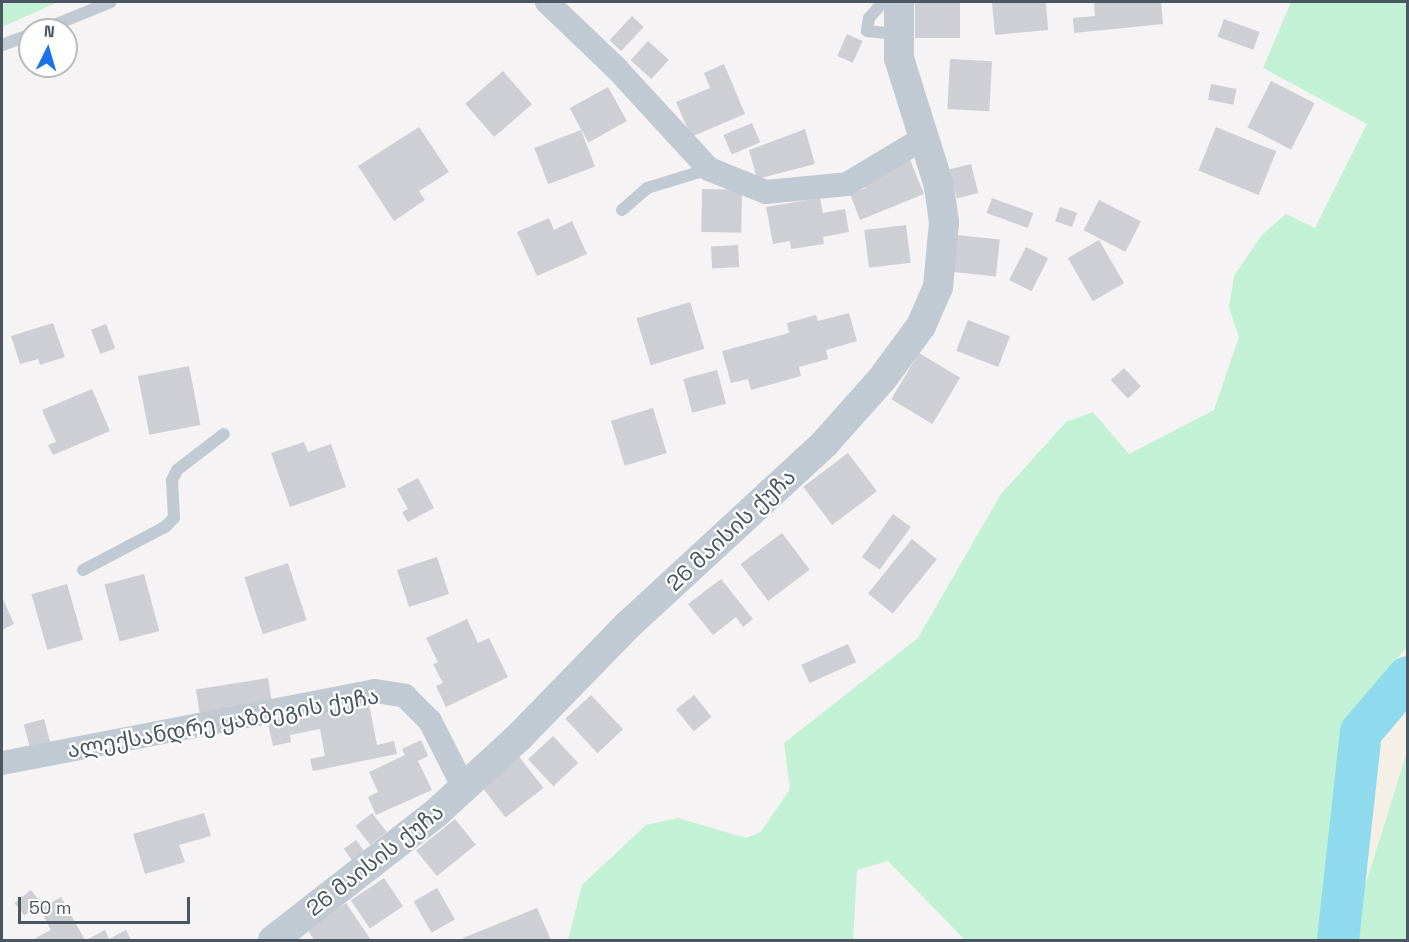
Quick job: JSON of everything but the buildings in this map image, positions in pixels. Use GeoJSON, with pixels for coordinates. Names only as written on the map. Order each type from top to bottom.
{"type":"FeatureCollection","features":[{"type":"Feature","properties":{"kind":"street"},"geometry":{"type":"LineString","coordinates":[[547,2],[617,69],[709,169],[766,192],[847,184],[922,139]]}},
{"type":"Feature","properties":{"kind":"street","name":"26 მაისის ქუჩა"},"geometry":{"type":"LineString","coordinates":[[273,940],[464,788],[628,625],[825,443],[905,350],[930,308],[943,250],[940,194],[903,76],[898,34],[899,2]]}},
{"type":"Feature","properties":{"kind":"street","name":"ალექსანდრე ყაზბეგის ქუჩა"},"geometry":{"type":"LineString","coordinates":[[2,763],[375,691],[405,696],[430,721],[464,788]]}},
{"type":"Feature","properties":{"kind":"lane"},"geometry":{"type":"LineString","coordinates":[[72,18],[111,2]]}},
{"type":"Feature","properties":{"kind":"lane"},"geometry":{"type":"LineString","coordinates":[[884,2],[869,18],[867,31],[898,34]]}},
{"type":"Feature","properties":{"kind":"lane"},"geometry":{"type":"LineString","coordinates":[[2,45],[18,39]]}},
{"type":"Feature","properties":{"kind":"lane"},"geometry":{"type":"LineString","coordinates":[[622,210],[646,188],[709,169]]}},
{"type":"Feature","properties":{"kind":"lane"},"geometry":{"type":"LineString","coordinates":[[84,570],[165,527],[174,519],[172,480],[177,470],[224,434]]}},
{"type":"Feature","properties":{"kind":"green space"},"geometry":{"type":"Polygon","coordinates":[[[2,2],[58,2],[18,18],[2,27],[2,2]]]}},
{"type":"Feature","properties":{"kind":"green space"},"geometry":{"type":"Polygon","coordinates":[[[1291,2],[1407,2],[1407,647],[1365,697],[1342,782],[1331,897],[1319,940],[965,940],[888,861],[857,870],[853,940],[568,940],[582,885],[646,825],[678,818],[746,838],[761,832],[790,789],[784,743],[918,638],[1001,494],[1066,422],[1093,412],[1129,454],[1214,410],[1239,337],[1229,308],[1234,276],[1261,236],[1286,214],[1315,228],[1367,124],[1263,68],[1291,2]]]}},
{"type":"Feature","properties":{"kind":"green space"},"geometry":{"type":"Polygon","coordinates":[[[1407,752],[1407,940],[1359,940],[1353,922],[1407,752]]]}},
{"type":"Feature","properties":{"kind":"sand"},"geometry":{"type":"Polygon","coordinates":[[[1407,647],[1407,752],[1348,940],[1319,940],[1331,897],[1342,782],[1365,697],[1407,647]]]}},
{"type":"Feature","properties":{"kind":"waterway"},"geometry":{"type":"LineString","coordinates":[[1338,940],[1361,732],[1408,677]]}}]}
